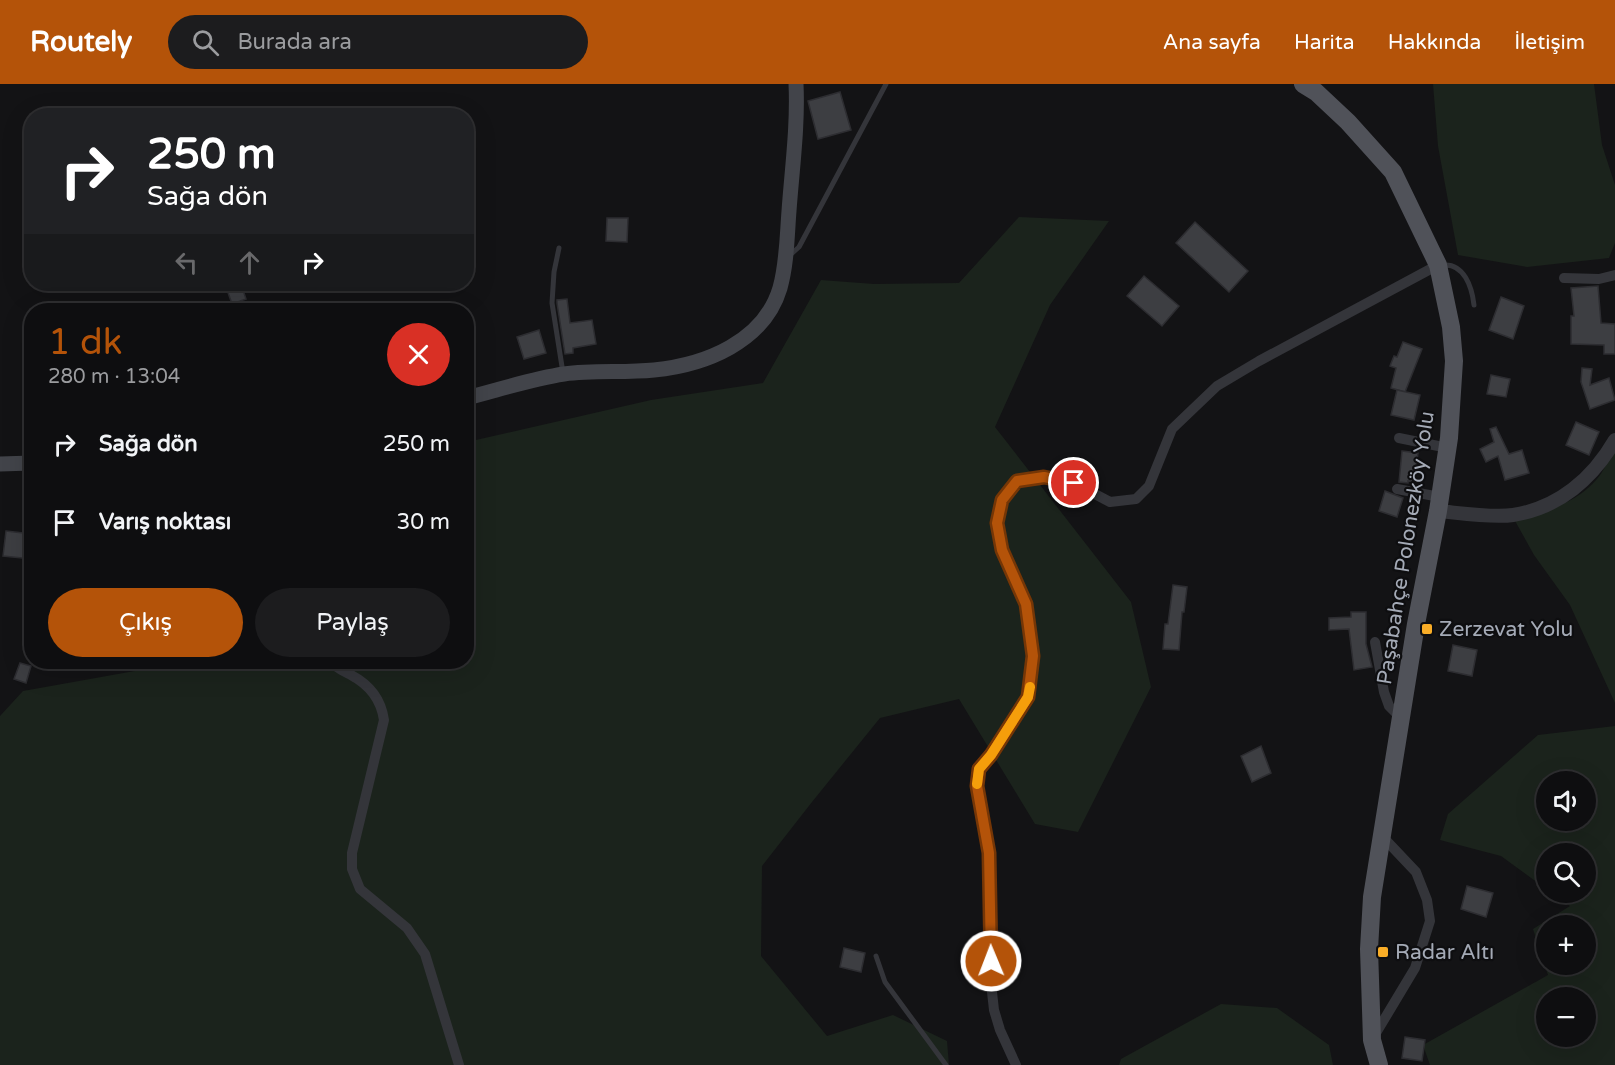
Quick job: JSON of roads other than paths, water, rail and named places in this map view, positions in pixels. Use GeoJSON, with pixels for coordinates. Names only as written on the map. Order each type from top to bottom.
{"type":"FeatureCollection","features":[{"type":"Feature","properties":{"kind":"main road"},"geometry":{"type":"LineString","coordinates":[[474,396],[564,374],[670,368],[689,364],[723,351],[746,337],[767,314],[779,290],[785,256],[795,134],[795,84]]}},
{"type":"Feature","properties":{"kind":"main road","name":"Paşabahçe Polonezköy Yolu"},"geometry":{"type":"LineString","coordinates":[[1304,84],[1348,122],[1393,172],[1438,265],[1451,327],[1455,361],[1448,448],[1400,717],[1372,897],[1369,949],[1372,1040],[1379,1065]]}},
{"type":"Feature","properties":{"kind":"main road"},"geometry":{"type":"LineString","coordinates":[[0,464],[24,463]]}},
{"type":"Feature","properties":{"kind":"street"},"geometry":{"type":"LineString","coordinates":[[1016,1065],[1000,1030],[994,1010],[991,983],[989,853],[977,786],[979,769],[991,755],[1028,697],[1033,656],[1026,604],[1002,550],[997,523],[1002,500],[1017,481],[1044,477],[1074,483],[1110,502],[1136,499],[1149,486],[1172,429],[1217,386],[1438,265]]}},
{"type":"Feature","properties":{"kind":"street"},"geometry":{"type":"LineString","coordinates":[[1564,278],[1599,279],[1615,275]]}},
{"type":"Feature","properties":{"kind":"street"},"geometry":{"type":"LineString","coordinates":[[1399,438],[1448,448]]}},
{"type":"Feature","properties":{"kind":"street"},"geometry":{"type":"LineString","coordinates":[[1398,489],[1439,504],[1511,515],[1534,510],[1557,500],[1582,482],[1602,462],[1615,440]]}},
{"type":"Feature","properties":{"kind":"street"},"geometry":{"type":"LineString","coordinates":[[1375,642],[1384,692],[1389,706],[1400,717]]}},
{"type":"Feature","properties":{"kind":"street"},"geometry":{"type":"LineString","coordinates":[[338,669],[369,687],[380,702],[384,720],[352,853],[353,876],[365,894],[407,928],[425,954],[459,1065]]}},
{"type":"Feature","properties":{"kind":"street"},"geometry":{"type":"LineString","coordinates":[[1372,1040],[1415,968],[1430,921],[1427,900],[1416,872],[1381,835]]}},
{"type":"Feature","properties":{"kind":"lane"},"geometry":{"type":"LineString","coordinates":[[785,256],[792,254],[799,247],[886,84]]}},
{"type":"Feature","properties":{"kind":"lane"},"geometry":{"type":"LineString","coordinates":[[559,248],[554,272],[552,303],[564,374]]}},
{"type":"Feature","properties":{"kind":"lane"},"geometry":{"type":"LineString","coordinates":[[1438,265],[1451,264],[1460,270],[1472,290],[1474,305]]}},
{"type":"Feature","properties":{"kind":"lane"},"geometry":{"type":"LineString","coordinates":[[876,956],[885,982],[946,1065]]}},
{"type":"Feature","properties":{"kind":"place","name":"Zerzevat Yolu"},"geometry":{"type":"Point","coordinates":[1427,629]}},
{"type":"Feature","properties":{"kind":"place","name":"Radar Altı"},"geometry":{"type":"Point","coordinates":[1383,952]}}]}
